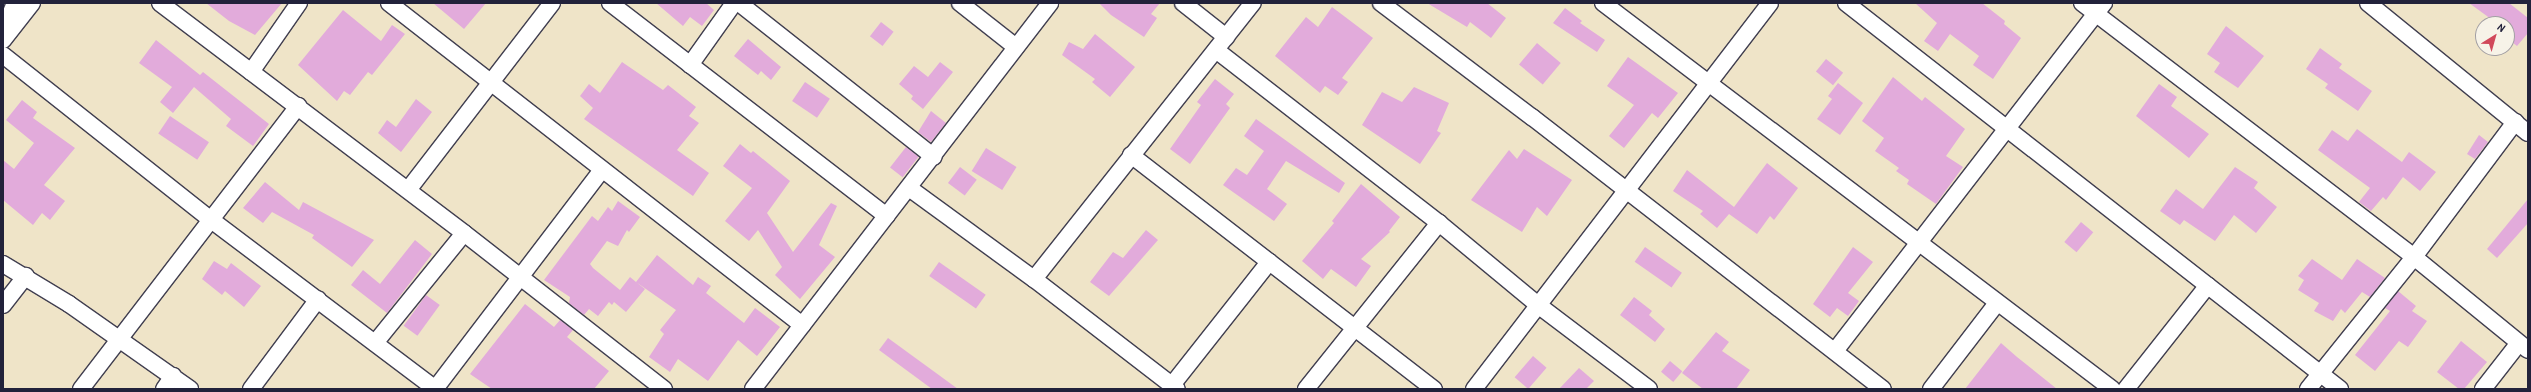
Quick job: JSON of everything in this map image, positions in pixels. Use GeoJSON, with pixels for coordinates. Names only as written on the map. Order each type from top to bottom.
{"type":"FeatureCollection","features":[{"type":"Feature","properties":{"kind":"street"},"geometry":{"type":"LineString","coordinates":[[3,32],[15,3]]}},
{"type":"Feature","properties":{"kind":"street"},"geometry":{"type":"LineString","coordinates":[[3,40],[32,3]]}},
{"type":"Feature","properties":{"kind":"street"},"geometry":{"type":"LineString","coordinates":[[160,3],[408,190],[664,389]]}},
{"type":"Feature","properties":{"kind":"street"},"geometry":{"type":"LineString","coordinates":[[251,72],[299,3]]}},
{"type":"Feature","properties":{"kind":"street"},"geometry":{"type":"LineString","coordinates":[[389,3],[802,325]]}},
{"type":"Feature","properties":{"kind":"street"},"geometry":{"type":"LineString","coordinates":[[408,190],[552,3]]}},
{"type":"Feature","properties":{"kind":"street"},"geometry":{"type":"LineString","coordinates":[[610,3],[887,216]]}},
{"type":"Feature","properties":{"kind":"street"},"geometry":{"type":"LineString","coordinates":[[690,65],[734,3]]}},
{"type":"Feature","properties":{"kind":"street"},"geometry":{"type":"LineString","coordinates":[[739,3],[934,157]]}},
{"type":"Feature","properties":{"kind":"street"},"geometry":{"type":"LineString","coordinates":[[960,3],[1016,47]]}},
{"type":"Feature","properties":{"kind":"street"},"geometry":{"type":"LineString","coordinates":[[752,389],[934,157],[1050,3]]}},
{"type":"Feature","properties":{"kind":"street"},"geometry":{"type":"LineString","coordinates":[[1183,3],[1226,37]]}},
{"type":"Feature","properties":{"kind":"street"},"geometry":{"type":"LineString","coordinates":[[1034,279],[1253,3]]}},
{"type":"Feature","properties":{"kind":"street"},"geometry":{"type":"LineString","coordinates":[[1381,3],[1835,351],[1882,389]]}},
{"type":"Feature","properties":{"kind":"street"},"geometry":{"type":"LineString","coordinates":[[1603,3],[1622,9],[1710,83],[1921,242],[1997,303],[2112,389]]}},
{"type":"Feature","properties":{"kind":"street"},"geometry":{"type":"LineString","coordinates":[[1474,389],[1770,3]]}},
{"type":"Feature","properties":{"kind":"street"},"geometry":{"type":"LineString","coordinates":[[1846,3],[2340,389]]}},
{"type":"Feature","properties":{"kind":"street"},"geometry":{"type":"LineString","coordinates":[[2082,3],[2100,8],[2414,257],[2524,347],[2483,389]]}},
{"type":"Feature","properties":{"kind":"street"},"geometry":{"type":"LineString","coordinates":[[2368,3],[2528,133]]}},
{"type":"Feature","properties":{"kind":"street"},"geometry":{"type":"LineString","coordinates":[[1835,351],[1921,242],[2100,8]]}},
{"type":"Feature","properties":{"kind":"street"},"geometry":{"type":"LineString","coordinates":[[1216,50],[1439,223],[1538,305],[1649,389]]}},
{"type":"Feature","properties":{"kind":"street"},"geometry":{"type":"LineString","coordinates":[[3,55],[210,219],[436,389],[602,170]]}},
{"type":"Feature","properties":{"kind":"street"},"geometry":{"type":"LineString","coordinates":[[81,389],[298,106]]}},
{"type":"Feature","properties":{"kind":"street"},"geometry":{"type":"LineString","coordinates":[[2308,389],[2414,257],[2515,122]]}},
{"type":"Feature","properties":{"kind":"street"},"geometry":{"type":"LineString","coordinates":[[1132,155],[1434,389]]}},
{"type":"Feature","properties":{"kind":"street"},"geometry":{"type":"LineString","coordinates":[[909,188],[1034,279],[1174,387],[1269,262]]}},
{"type":"Feature","properties":{"kind":"street"},"geometry":{"type":"LineString","coordinates":[[1306,389],[1356,329],[1439,223]]}},
{"type":"Feature","properties":{"kind":"street"},"geometry":{"type":"LineString","coordinates":[[375,343],[464,233]]}},
{"type":"Feature","properties":{"kind":"street"},"geometry":{"type":"LineString","coordinates":[[3,264],[26,276],[118,340],[169,383],[190,389]]}},
{"type":"Feature","properties":{"kind":"street"},"geometry":{"type":"LineString","coordinates":[[3,305],[26,276]]}},
{"type":"Feature","properties":{"kind":"street"},"geometry":{"type":"LineString","coordinates":[[2126,389],[2208,285]]}},
{"type":"Feature","properties":{"kind":"street"},"geometry":{"type":"LineString","coordinates":[[251,389],[318,299]]}},
{"type":"Feature","properties":{"kind":"street"},"geometry":{"type":"LineString","coordinates":[[1931,389],[1997,303]]}},
{"type":"Feature","properties":{"kind":"building"},"geometry":{"type":"Polygon","coordinates":[[[206,3],[282,3],[255,35],[229,21],[206,3]]]}},
{"type":"Feature","properties":{"kind":"building"},"geometry":{"type":"Polygon","coordinates":[[[433,3],[486,3],[464,29],[433,3]]]}},
{"type":"Feature","properties":{"kind":"building"},"geometry":{"type":"Polygon","coordinates":[[[656,3],[706,3],[714,10],[702,26],[690,17],[683,26],[656,3]]]}},
{"type":"Feature","properties":{"kind":"building"},"geometry":{"type":"Polygon","coordinates":[[[1099,3],[1160,3],[1151,14],[1157,18],[1144,37],[1111,15],[1099,3]]]}},
{"type":"Feature","properties":{"kind":"building"},"geometry":{"type":"Polygon","coordinates":[[[1427,3],[1487,3],[1506,18],[1491,38],[1470,22],[1467,27],[1427,3]]]}},
{"type":"Feature","properties":{"kind":"building"},"geometry":{"type":"Polygon","coordinates":[[[1915,3],[1982,3],[2005,21],[2004,24],[2021,38],[1993,79],[1973,65],[1979,56],[1950,34],[1938,51],[1924,41],[1937,23],[1915,3]]]}},
{"type":"Feature","properties":{"kind":"building"},"geometry":{"type":"Polygon","coordinates":[[[2469,3],[2509,3],[2528,18],[2528,33],[2517,46],[2515,44],[2515,16],[2487,16],[2469,3]]]}},
{"type":"Feature","properties":{"kind":"building"},"geometry":{"type":"Polygon","coordinates":[[[1332,7],[1373,38],[1342,78],[1348,82],[1338,95],[1325,86],[1320,93],[1275,56],[1306,17],[1318,27],[1332,7]]]}},
{"type":"Feature","properties":{"kind":"building"},"geometry":{"type":"Polygon","coordinates":[[[1565,8],[1582,21],[1580,23],[1605,40],[1597,52],[1553,23],[1565,8]]]}},
{"type":"Feature","properties":{"kind":"building"},"geometry":{"type":"Polygon","coordinates":[[[343,10],[381,41],[392,25],[405,34],[372,75],[368,72],[350,95],[344,91],[337,101],[298,65],[343,10]]]}},
{"type":"Feature","properties":{"kind":"building"},"geometry":{"type":"Polygon","coordinates":[[[881,22],[894,32],[883,46],[870,36],[881,22]]]}},
{"type":"Feature","properties":{"kind":"building"},"geometry":{"type":"Polygon","coordinates":[[[2226,26],[2264,56],[2238,88],[2214,72],[2220,63],[2207,54],[2226,26]]]}},
{"type":"Feature","properties":{"kind":"building"},"geometry":{"type":"Polygon","coordinates":[[[1095,34],[1135,67],[1110,97],[1092,82],[1095,79],[1062,55],[1069,42],[1083,49],[1095,34]]]}},
{"type":"Feature","properties":{"kind":"building"},"geometry":{"type":"Polygon","coordinates":[[[748,39],[781,67],[771,80],[761,71],[758,75],[734,56],[748,39]]]}},
{"type":"Feature","properties":{"kind":"building"},"geometry":{"type":"Polygon","coordinates":[[[156,40],[200,75],[203,72],[269,124],[253,146],[226,126],[231,119],[194,87],[173,113],[160,102],[172,87],[139,63],[156,40]]]}},
{"type":"Feature","properties":{"kind":"building"},"geometry":{"type":"Polygon","coordinates":[[[1537,43],[1561,63],[1543,84],[1519,64],[1537,43]]]}},
{"type":"Feature","properties":{"kind":"building"},"geometry":{"type":"Polygon","coordinates":[[[2320,48],[2342,64],[2339,68],[2372,91],[2358,111],[2325,88],[2328,84],[2306,69],[2320,48]]]}},
{"type":"Feature","properties":{"kind":"building"},"geometry":{"type":"Polygon","coordinates":[[[1628,57],[1678,93],[1658,118],[1652,113],[1624,148],[1609,136],[1634,105],[1607,86],[1628,57]]]}},
{"type":"Feature","properties":{"kind":"building"},"geometry":{"type":"Polygon","coordinates":[[[1826,59],[1843,73],[1833,85],[1816,71],[1826,59]]]}},
{"type":"Feature","properties":{"kind":"building"},"geometry":{"type":"Polygon","coordinates":[[[622,62],[663,90],[668,85],[696,107],[689,116],[699,123],[677,150],[709,173],[693,196],[584,119],[593,108],[580,96],[589,84],[600,93],[622,62]]]}},
{"type":"Feature","properties":{"kind":"building"},"geometry":{"type":"Polygon","coordinates":[[[940,62],[953,72],[923,109],[911,99],[913,96],[899,84],[914,66],[928,77],[940,62]]]}},
{"type":"Feature","properties":{"kind":"building"},"geometry":{"type":"Polygon","coordinates":[[[1893,77],[1922,101],[1925,97],[1965,129],[1946,156],[1963,167],[1936,204],[1907,184],[1909,180],[1896,171],[1899,168],[1875,151],[1884,138],[1862,121],[1893,77]]]}},
{"type":"Feature","properties":{"kind":"building"},"geometry":{"type":"Polygon","coordinates":[[[1215,79],[1234,94],[1226,104],[1230,108],[1190,164],[1170,149],[1201,105],[1197,102],[1215,79]]]}},
{"type":"Feature","properties":{"kind":"building"},"geometry":{"type":"Polygon","coordinates":[[[805,82],[830,99],[817,118],[792,101],[805,82]]]}},
{"type":"Feature","properties":{"kind":"building"},"geometry":{"type":"Polygon","coordinates":[[[1838,83],[1863,103],[1840,135],[1817,119],[1832,99],[1828,96],[1838,83]]]}},
{"type":"Feature","properties":{"kind":"building"},"geometry":{"type":"Polygon","coordinates":[[[2159,84],[2177,97],[2171,106],[2209,134],[2189,158],[2136,116],[2159,84]]]}},
{"type":"Feature","properties":{"kind":"building"},"geometry":{"type":"Polygon","coordinates":[[[1414,87],[1449,103],[1437,131],[1441,133],[1420,164],[1362,125],[1382,92],[1402,102],[1414,87]]]}},
{"type":"Feature","properties":{"kind":"building"},"geometry":{"type":"Polygon","coordinates":[[[416,99],[432,112],[401,152],[378,133],[387,120],[396,127],[416,99]]]}},
{"type":"Feature","properties":{"kind":"building"},"geometry":{"type":"Polygon","coordinates":[[[22,100],[37,112],[33,118],[75,148],[44,185],[65,201],[50,220],[42,213],[33,225],[3,200],[3,160],[14,169],[34,143],[6,120],[22,100]]]}},
{"type":"Feature","properties":{"kind":"building"},"geometry":{"type":"Polygon","coordinates":[[[931,111],[946,123],[931,142],[918,132],[931,111]]]}},
{"type":"Feature","properties":{"kind":"building"},"geometry":{"type":"Polygon","coordinates":[[[170,116],[209,142],[197,160],[158,133],[170,116]]]}},
{"type":"Feature","properties":{"kind":"building"},"geometry":{"type":"Polygon","coordinates":[[[1256,119],[1345,183],[1339,193],[1286,161],[1267,189],[1287,204],[1274,221],[1223,185],[1236,168],[1247,175],[1264,151],[1244,136],[1256,119]]]}},
{"type":"Feature","properties":{"kind":"building"},"geometry":{"type":"Polygon","coordinates":[[[2357,129],[2402,162],[2409,152],[2436,172],[2420,191],[2403,177],[2386,200],[2383,197],[2371,211],[2359,202],[2370,188],[2318,150],[2332,130],[2348,141],[2357,129]]]}},
{"type":"Feature","properties":{"kind":"building"},"geometry":{"type":"Polygon","coordinates":[[[2479,135],[2488,142],[2475,159],[2467,154],[2479,135]]]}},
{"type":"Feature","properties":{"kind":"building"},"geometry":{"type":"Polygon","coordinates":[[[740,144],[751,153],[753,151],[790,181],[767,213],[793,252],[831,203],[837,206],[819,245],[835,257],[800,299],[775,275],[782,267],[758,230],[749,241],[725,221],[752,188],[723,166],[740,144]]]}},
{"type":"Feature","properties":{"kind":"building"},"geometry":{"type":"Polygon","coordinates":[[[906,147],[919,157],[903,177],[890,167],[906,147]]]}},
{"type":"Feature","properties":{"kind":"building"},"geometry":{"type":"Polygon","coordinates":[[[986,148],[1017,167],[1002,190],[972,171],[986,148]]]}},
{"type":"Feature","properties":{"kind":"building"},"geometry":{"type":"Polygon","coordinates":[[[1524,149],[1572,180],[1547,216],[1537,207],[1522,232],[1471,200],[1509,150],[1517,159],[1524,149]]]}},
{"type":"Feature","properties":{"kind":"building"},"geometry":{"type":"Polygon","coordinates":[[[1767,163],[1798,188],[1774,220],[1770,216],[1757,234],[1729,214],[1717,228],[1700,214],[1703,211],[1673,191],[1687,170],[1734,207],[1767,163]]]}},
{"type":"Feature","properties":{"kind":"building"},"geometry":{"type":"Polygon","coordinates":[[[960,167],[977,180],[965,196],[948,183],[960,167]]]}},
{"type":"Feature","properties":{"kind":"building"},"geometry":{"type":"Polygon","coordinates":[[[2235,167],[2258,182],[2254,188],[2277,207],[2256,233],[2234,215],[2215,241],[2184,220],[2180,225],[2160,211],[2176,189],[2203,209],[2235,167]]]}},
{"type":"Feature","properties":{"kind":"building"},"geometry":{"type":"Polygon","coordinates":[[[265,182],[299,210],[303,202],[374,240],[352,267],[312,238],[314,235],[272,212],[263,223],[243,208],[265,182]]]}},
{"type":"Feature","properties":{"kind":"building"},"geometry":{"type":"Polygon","coordinates":[[[1361,184],[1400,217],[1389,231],[1390,232],[1361,259],[1371,266],[1356,287],[1331,269],[1323,279],[1302,261],[1334,223],[1332,221],[1361,184]]]}},
{"type":"Feature","properties":{"kind":"building"},"geometry":{"type":"Polygon","coordinates":[[[2528,199],[2528,223],[2497,258],[2487,249],[2528,199]]]}},
{"type":"Feature","properties":{"kind":"building"},"geometry":{"type":"Polygon","coordinates":[[[618,201],[640,217],[629,232],[627,230],[618,246],[607,241],[590,264],[620,290],[630,277],[645,289],[626,312],[614,302],[612,305],[609,302],[598,316],[589,309],[584,315],[569,303],[570,297],[544,280],[592,216],[598,221],[608,207],[612,211],[618,201]]]}},
{"type":"Feature","properties":{"kind":"building"},"geometry":{"type":"Polygon","coordinates":[[[2081,222],[2093,232],[2077,252],[2064,242],[2081,222]]]}},
{"type":"Feature","properties":{"kind":"building"},"geometry":{"type":"Polygon","coordinates":[[[1146,230],[1158,240],[1109,296],[1090,282],[1113,252],[1123,258],[1146,230]]]}},
{"type":"Feature","properties":{"kind":"building"},"geometry":{"type":"Polygon","coordinates":[[[415,240],[432,254],[387,313],[351,285],[363,270],[380,284],[415,240]]]}},
{"type":"Feature","properties":{"kind":"building"},"geometry":{"type":"Polygon","coordinates":[[[1645,247],[1682,273],[1672,288],[1635,262],[1645,247]]]}},
{"type":"Feature","properties":{"kind":"building"},"geometry":{"type":"Polygon","coordinates":[[[1853,247],[1873,262],[1848,293],[1859,301],[1848,316],[1837,308],[1830,317],[1813,304],[1853,247]]]}},
{"type":"Feature","properties":{"kind":"building"},"geometry":{"type":"Polygon","coordinates":[[[657,255],[693,285],[698,277],[711,286],[706,293],[744,323],[755,308],[780,327],[757,356],[738,340],[708,381],[678,359],[670,372],[649,357],[664,334],[660,330],[676,310],[636,282],[657,255]]]}},
{"type":"Feature","properties":{"kind":"building"},"geometry":{"type":"Polygon","coordinates":[[[2312,259],[2342,280],[2357,259],[2385,278],[2370,297],[2362,292],[2345,313],[2341,309],[2333,321],[2314,311],[2319,303],[2298,290],[2304,280],[2298,276],[2312,259]]]}},
{"type":"Feature","properties":{"kind":"building"},"geometry":{"type":"Polygon","coordinates":[[[214,261],[227,269],[231,263],[261,286],[244,307],[225,291],[222,295],[202,279],[214,261]]]}},
{"type":"Feature","properties":{"kind":"building"},"geometry":{"type":"Polygon","coordinates":[[[939,262],[986,295],[976,309],[929,276],[939,262]]]}},
{"type":"Feature","properties":{"kind":"building"},"geometry":{"type":"Polygon","coordinates":[[[2398,291],[2416,306],[2412,311],[2427,321],[2408,347],[2399,341],[2375,371],[2355,355],[2390,311],[2385,308],[2398,291]]]}},
{"type":"Feature","properties":{"kind":"building"},"geometry":{"type":"Polygon","coordinates":[[[426,295],[440,305],[417,336],[404,326],[426,295]]]}},
{"type":"Feature","properties":{"kind":"building"},"geometry":{"type":"Polygon","coordinates":[[[1634,297],[1652,311],[1649,315],[1665,329],[1655,342],[1620,315],[1634,297]]]}},
{"type":"Feature","properties":{"kind":"building"},"geometry":{"type":"Polygon","coordinates":[[[525,304],[554,327],[560,320],[573,330],[567,337],[609,371],[594,389],[492,389],[470,374],[525,304]]]}},
{"type":"Feature","properties":{"kind":"building"},"geometry":{"type":"Polygon","coordinates":[[[1716,332],[1729,342],[1722,351],[1750,370],[1736,389],[1703,389],[1682,373],[1716,332]]]}},
{"type":"Feature","properties":{"kind":"building"},"geometry":{"type":"Polygon","coordinates":[[[888,338],[958,389],[932,389],[879,350],[888,338]]]}},
{"type":"Feature","properties":{"kind":"building"},"geometry":{"type":"Polygon","coordinates":[[[2461,341],[2487,362],[2464,389],[2459,389],[2437,372],[2461,341]]]}},
{"type":"Feature","properties":{"kind":"building"},"geometry":{"type":"Polygon","coordinates":[[[2001,343],[2017,357],[2057,389],[1965,389],[2001,343]]]}},
{"type":"Feature","properties":{"kind":"building"},"geometry":{"type":"Polygon","coordinates":[[[1533,356],[1547,368],[1528,389],[1515,377],[1533,356]]]}},
{"type":"Feature","properties":{"kind":"building"},"geometry":{"type":"Polygon","coordinates":[[[1670,361],[1682,371],[1673,382],[1661,372],[1670,361]]]}},
{"type":"Feature","properties":{"kind":"building"},"geometry":{"type":"Polygon","coordinates":[[[1579,368],[1594,381],[1586,389],[1559,389],[1579,368]]]}}]}
